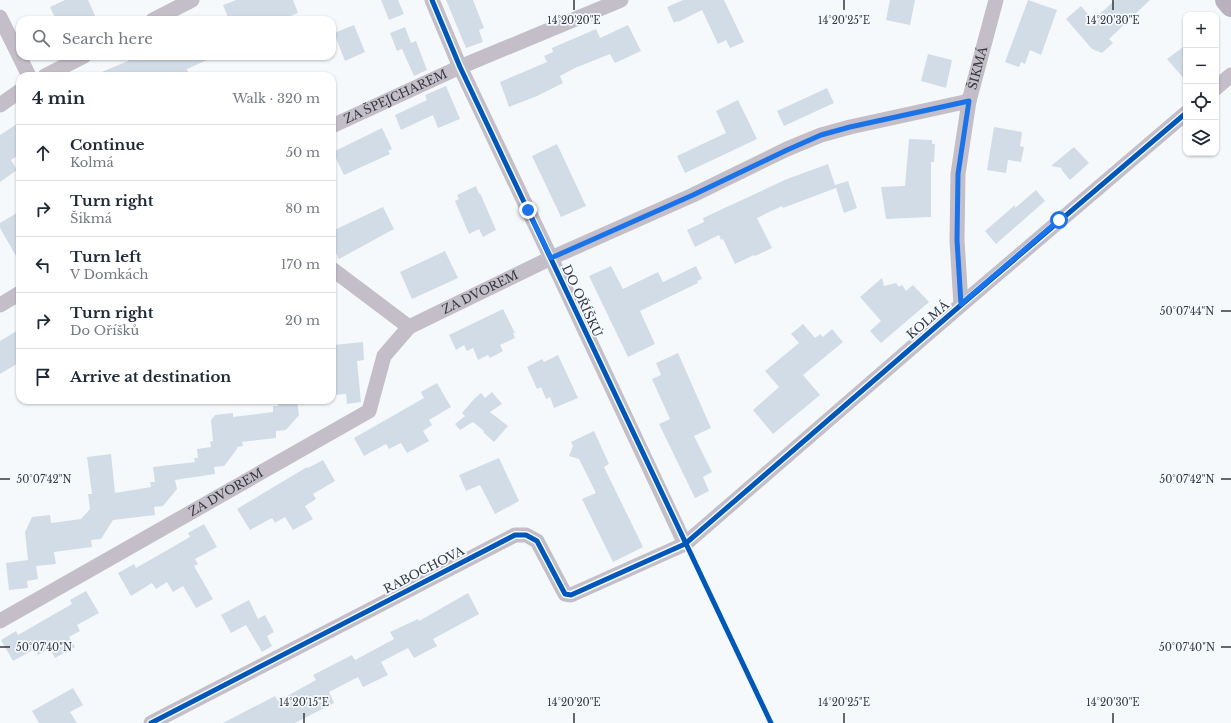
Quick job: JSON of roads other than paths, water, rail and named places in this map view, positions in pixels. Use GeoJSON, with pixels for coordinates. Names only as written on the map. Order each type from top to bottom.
{"type":"FeatureCollection","features":[{"type":"Feature","properties":{"kind":"main road"},"geometry":{"type":"LineString","coordinates":[[1226,0],[1231,6]]}},
{"type":"Feature","properties":{"kind":"street"},"geometry":{"type":"LineString","coordinates":[[161,16],[192,0]]}},
{"type":"Feature","properties":{"kind":"street","name":"DO OŘÍŠKŮ"},"geometry":{"type":"LineString","coordinates":[[432,0],[460,67],[686,544]]}},
{"type":"Feature","properties":{"kind":"street","name":"ZA ŠPEJCHAREM"},"geometry":{"type":"LineString","coordinates":[[336,124],[460,67],[621,0]]}},
{"type":"Feature","properties":{"kind":"street","name":"ŠIKMÁ"},"geometry":{"type":"LineString","coordinates":[[961,304],[957,240],[958,174],[969,101],[996,0]]}},
{"type":"Feature","properties":{"kind":"street"},"geometry":{"type":"LineString","coordinates":[[0,17],[16,50]]}},
{"type":"Feature","properties":{"kind":"street"},"geometry":{"type":"LineString","coordinates":[[21,60],[27,72]]}},
{"type":"Feature","properties":{"kind":"street"},"geometry":{"type":"LineString","coordinates":[[53,72],[76,60]]}},
{"type":"Feature","properties":{"kind":"street"},"geometry":{"type":"LineString","coordinates":[[1219,85],[1231,75]]}},
{"type":"Feature","properties":{"kind":"street"},"geometry":{"type":"LineString","coordinates":[[0,105],[16,94]]}},
{"type":"Feature","properties":{"kind":"street","name":"ZA DVOREM"},"geometry":{"type":"LineString","coordinates":[[0,621],[369,411],[384,356],[409,328],[551,258],[693,195],[821,135],[850,127],[969,101]]}},
{"type":"Feature","properties":{"kind":"street","name":"KOLMÁ"},"geometry":{"type":"LineString","coordinates":[[686,544],[961,304],[1183,117]]}},
{"type":"Feature","properties":{"kind":"street"},"geometry":{"type":"LineString","coordinates":[[336,272],[409,328]]}},
{"type":"Feature","properties":{"kind":"street"},"geometry":{"type":"LineString","coordinates":[[0,305],[16,295]]}},
{"type":"Feature","properties":{"kind":"street","name":"RABOCHOVA"},"geometry":{"type":"LineString","coordinates":[[151,723],[515,534],[526,534],[537,541],[559,585],[565,594],[571,595],[686,544]]}}]}
